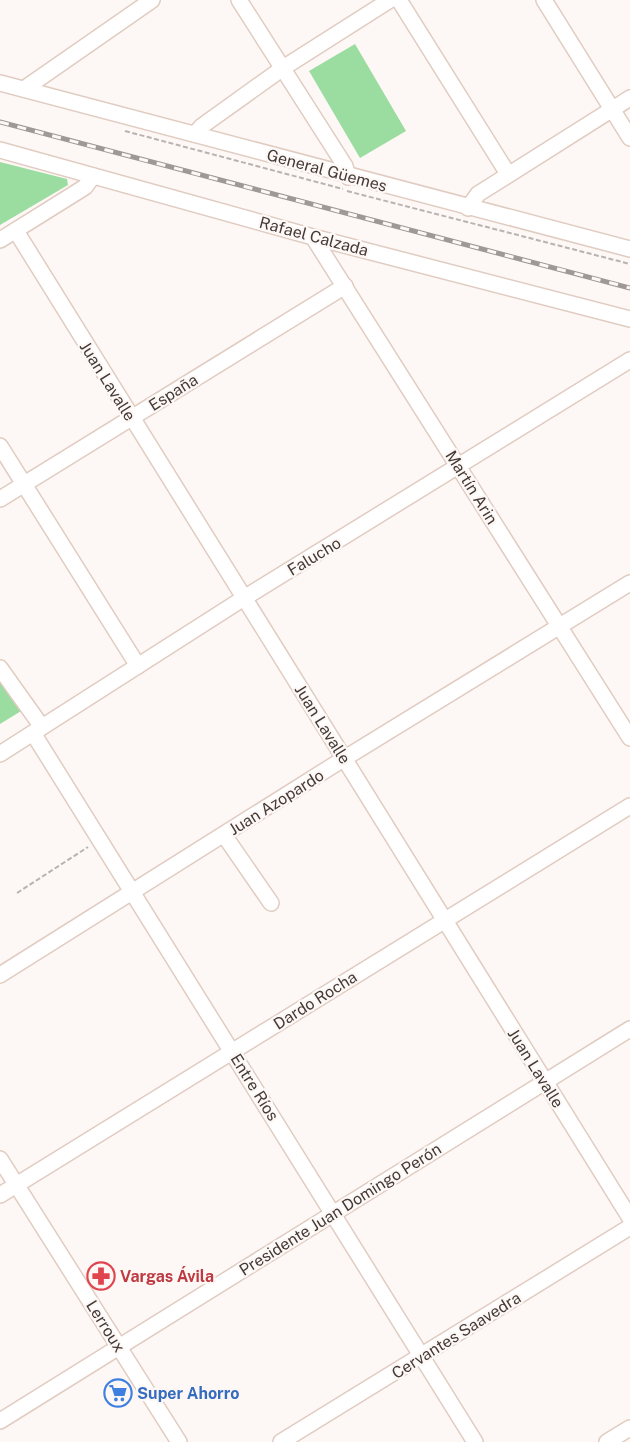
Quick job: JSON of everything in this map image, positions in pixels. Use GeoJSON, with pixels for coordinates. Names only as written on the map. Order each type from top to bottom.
{"type":"FeatureCollection","features":[{"type":"Feature","properties":{"kind":"street"},"geometry":{"type":"LineString","coordinates":[[24,89],[152,0]]}},
{"type":"Feature","properties":{"kind":"street"},"geometry":{"type":"LineString","coordinates":[[239,0],[345,166],[348,177]]}},
{"type":"Feature","properties":{"kind":"street"},"geometry":{"type":"LineString","coordinates":[[195,134],[202,126],[283,68],[390,0],[508,174]]}},
{"type":"Feature","properties":{"kind":"street"},"geometry":{"type":"LineString","coordinates":[[544,0],[630,138]]}},
{"type":"Feature","properties":{"kind":"street","name":"General Güemes"},"geometry":{"type":"LineString","coordinates":[[0,83],[195,134],[348,177],[630,249]]}},
{"type":"Feature","properties":{"kind":"street"},"geometry":{"type":"LineString","coordinates":[[468,208],[478,194],[630,98]]}},
{"type":"Feature","properties":{"kind":"street","name":"Rafael Calzada"},"geometry":{"type":"LineString","coordinates":[[0,150],[313,236],[630,319]]}},
{"type":"Feature","properties":{"kind":"street"},"geometry":{"type":"LineString","coordinates":[[0,240],[85,187],[93,176]]}},
{"type":"Feature","properties":{"kind":"street","name":"Juan Lavalle"},"geometry":{"type":"LineString","coordinates":[[16,231],[630,1218]]}},
{"type":"Feature","properties":{"kind":"street","name":"Martín Arin"},"geometry":{"type":"LineString","coordinates":[[313,236],[630,738]]}},
{"type":"Feature","properties":{"kind":"street","name":"España"},"geometry":{"type":"LineString","coordinates":[[0,499],[345,286]]}},
{"type":"Feature","properties":{"kind":"street","name":"Falucho"},"geometry":{"type":"LineString","coordinates":[[0,754],[244,598],[460,467],[630,360]]}},
{"type":"Feature","properties":{"kind":"street"},"geometry":{"type":"LineString","coordinates":[[0,446],[138,666]]}},
{"type":"Feature","properties":{"kind":"street","name":"Juan Azopardo"},"geometry":{"type":"LineString","coordinates":[[0,975],[345,758],[630,583]]}},
{"type":"Feature","properties":{"kind":"street","name":"Entre Ríos"},"geometry":{"type":"LineString","coordinates":[[0,668],[38,730],[99,840],[475,1442]]}},
{"type":"Feature","properties":{"kind":"street","name":"Dardo Rocha"},"geometry":{"type":"LineString","coordinates":[[0,1195],[444,919],[630,806]]}},
{"type":"Feature","properties":{"kind":"street"},"geometry":{"type":"LineString","coordinates":[[224,835],[270,903]]}},
{"type":"Feature","properties":{"kind":"street","name":"Presidente Juan Domingo Perón"},"geometry":{"type":"LineString","coordinates":[[0,1421],[630,1029]]}},
{"type":"Feature","properties":{"kind":"street","name":"Lerroux"},"geometry":{"type":"LineString","coordinates":[[0,1159],[179,1442]]}},
{"type":"Feature","properties":{"kind":"street","name":"Cervantes Saavedra"},"geometry":{"type":"LineString","coordinates":[[281,1442],[630,1227]]}},
{"type":"Feature","properties":{"kind":"street"},"geometry":{"type":"LineString","coordinates":[[607,1442],[630,1428]]}},
{"type":"Feature","properties":{"kind":"path"},"geometry":{"type":"LineString","coordinates":[[118,128],[152,140],[630,264]]}},
{"type":"Feature","properties":{"kind":"path"},"geometry":{"type":"LineString","coordinates":[[17,893],[99,840]]}},
{"type":"Feature","properties":{"kind":"green space"},"geometry":{"type":"Polygon","coordinates":[[[355,44],[406,131],[360,158],[309,71],[355,44]]]}},
{"type":"Feature","properties":{"kind":"green space"},"geometry":{"type":"Polygon","coordinates":[[[0,162],[67,179],[68,185],[0,225],[0,162]]]}},
{"type":"Feature","properties":{"kind":"green space"},"geometry":{"type":"Polygon","coordinates":[[[0,675],[26,708],[0,724],[0,675]]]}},
{"type":"Feature","properties":{"kind":"railway"},"geometry":{"type":"LineString","coordinates":[[0,122],[630,288]]}},
{"type":"Feature","properties":{"kind":"place","name":"Vargas Ávila"},"geometry":{"type":"Point","coordinates":[101,1276]}},
{"type":"Feature","properties":{"kind":"place","name":"Super Ahorro"},"geometry":{"type":"Point","coordinates":[118,1393]}}]}
